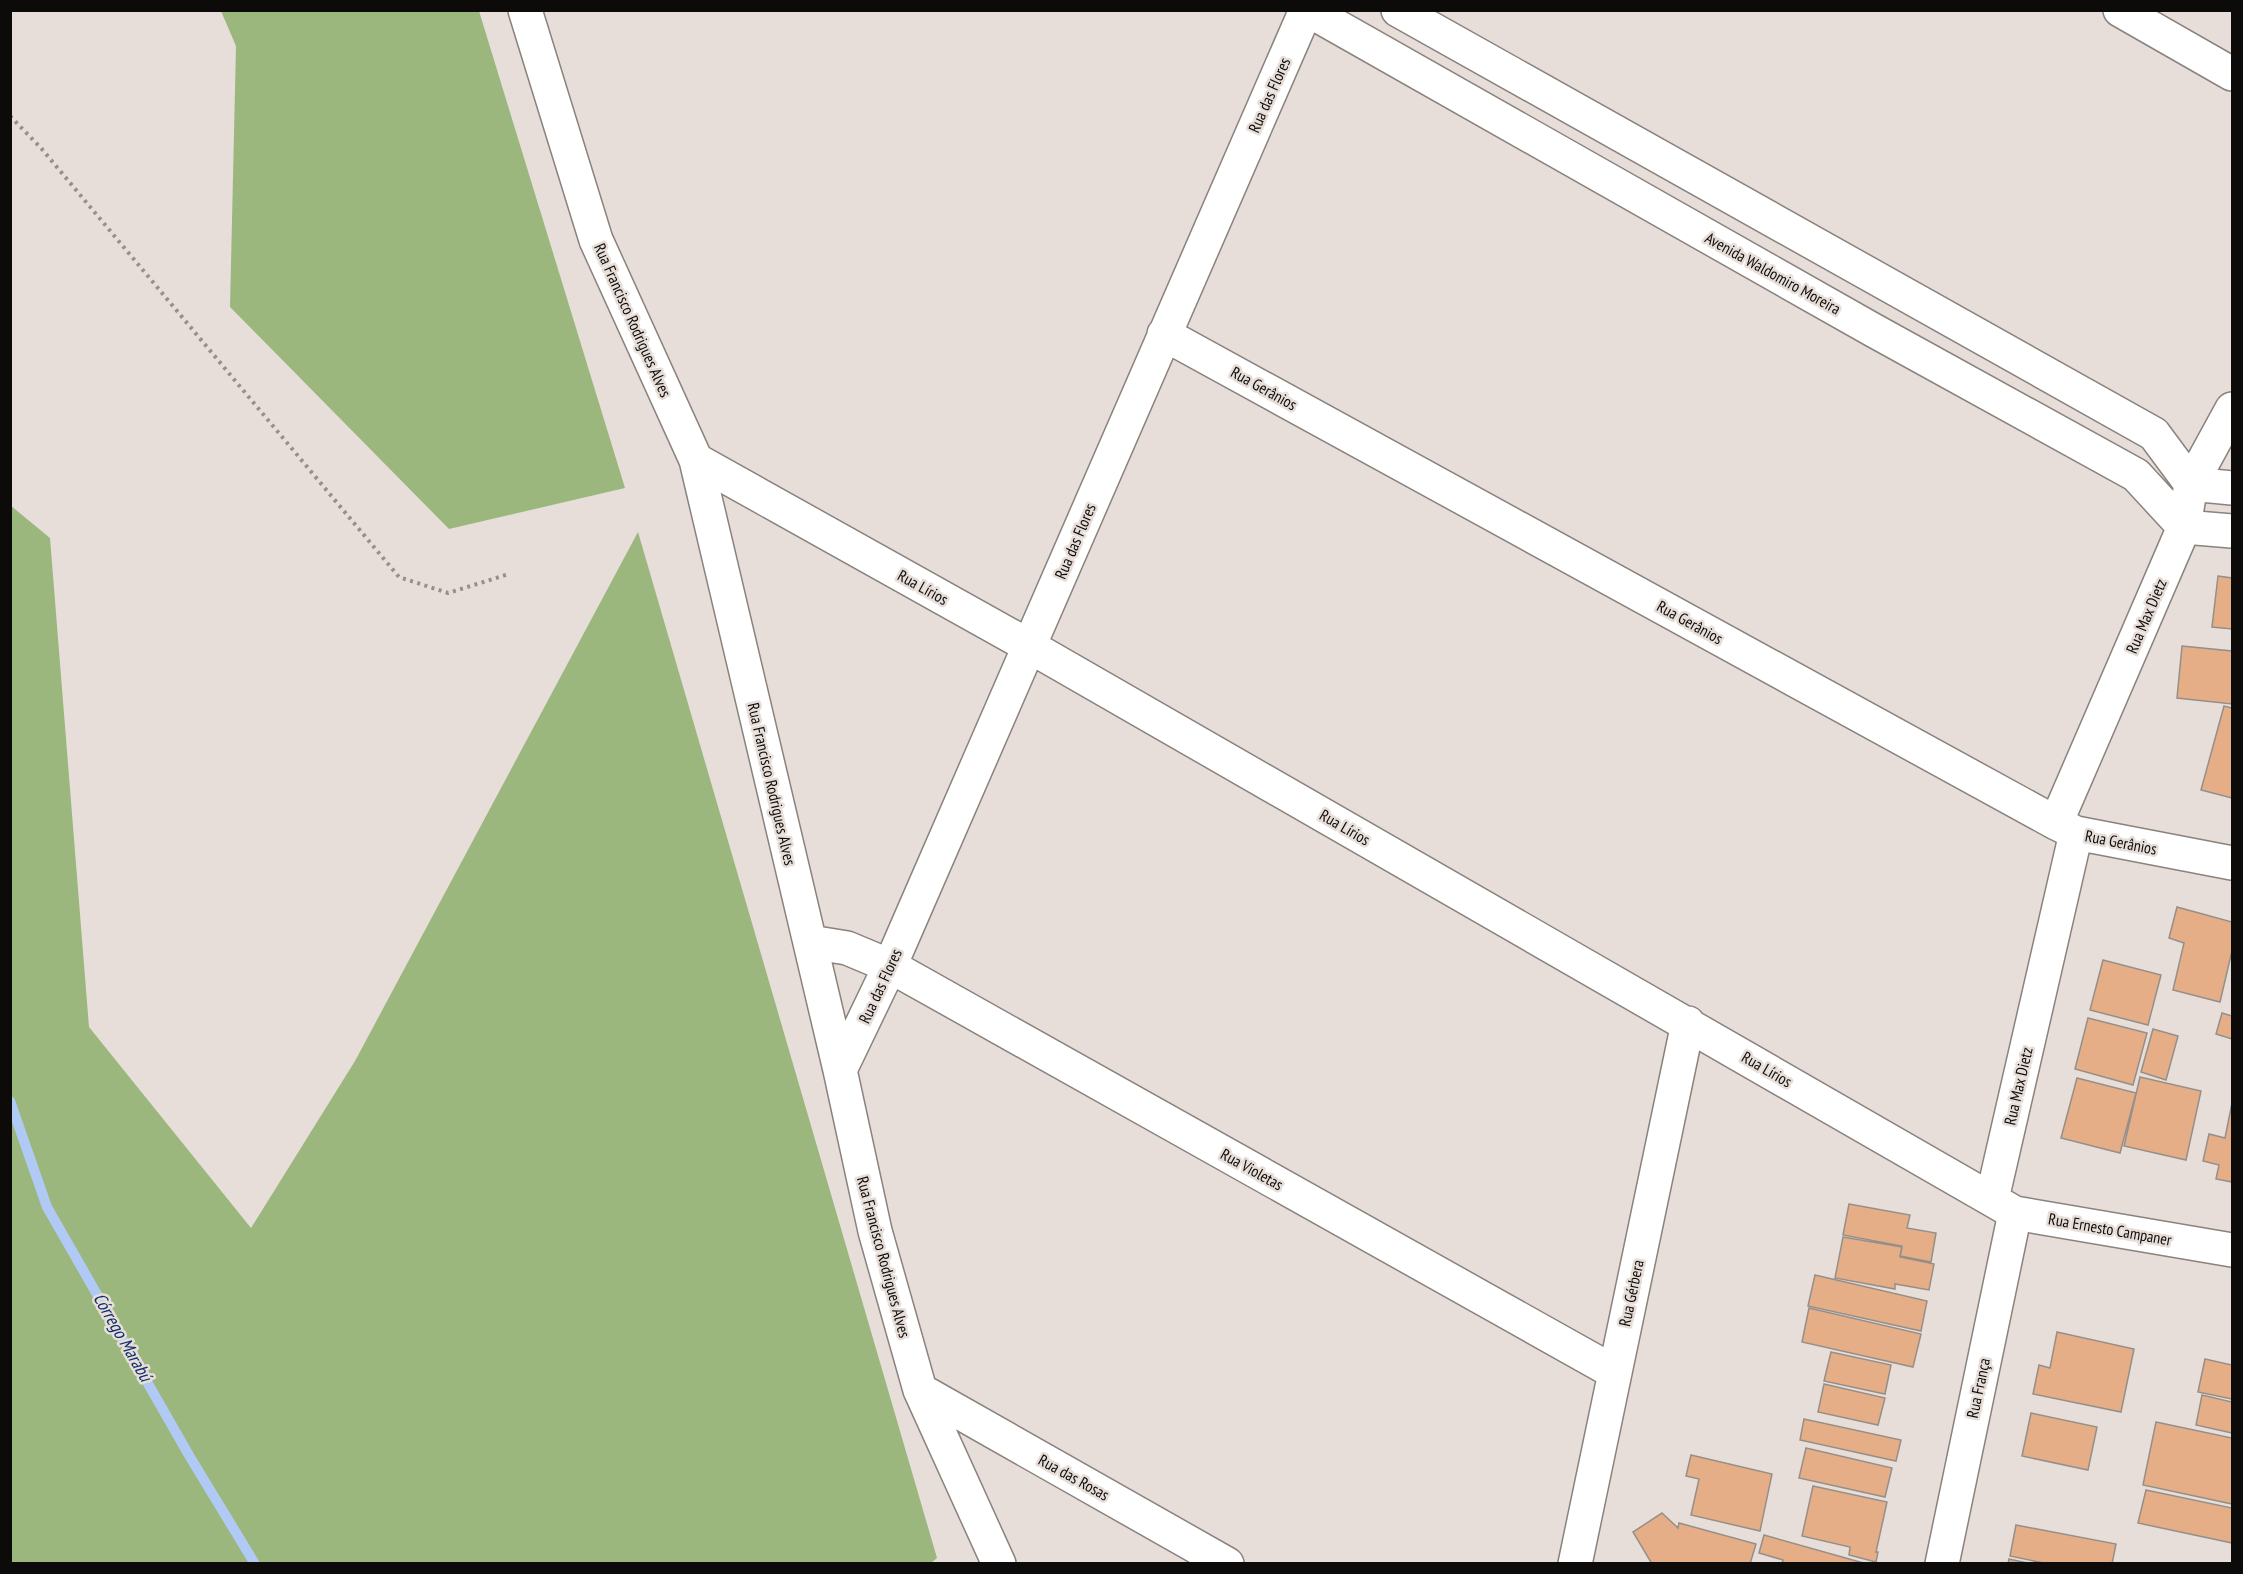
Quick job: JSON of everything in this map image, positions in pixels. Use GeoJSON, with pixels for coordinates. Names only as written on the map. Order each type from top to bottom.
{"type":"FeatureCollection","features":[{"type":"Feature","properties":{"kind":"street","name":"Rua Francisco Rodrigues Alves"},"geometry":{"type":"LineString","coordinates":[[525,10],[596,240],[696,460],[840,1070],[875,1232],[920,1390],[999,1563]]}},
{"type":"Feature","properties":{"kind":"street","name":"Avenida Waldomiro Moreira"},"geometry":{"type":"LineString","coordinates":[[1307,10],[1873,330],[2136,475],[2184,527]]}},
{"type":"Feature","properties":{"kind":"street","name":"Rua das Flores"},"geometry":{"type":"LineString","coordinates":[[840,1070],[890,966],[1307,10]]}},
{"type":"Feature","properties":{"kind":"street"},"geometry":{"type":"LineString","coordinates":[[1398,10],[2154,434],[2191,484],[2232,488]]}},
{"type":"Feature","properties":{"kind":"street"},"geometry":{"type":"LineString","coordinates":[[2120,10],[2232,74]]}},
{"type":"Feature","properties":{"kind":"street"},"geometry":{"type":"LineString","coordinates":[[1873,330],[1894,290]]}},
{"type":"Feature","properties":{"kind":"street","name":"Rua Gerânios"},"geometry":{"type":"LineString","coordinates":[[1164,334],[2066,828],[2232,863]]}},
{"type":"Feature","properties":{"kind":"street","name":"Rua Max Dietz"},"geometry":{"type":"LineString","coordinates":[[2003,1206],[2066,828],[2184,527],[2191,484],[2232,409]]}},
{"type":"Feature","properties":{"kind":"street","name":"Rua Lírios"},"geometry":{"type":"LineString","coordinates":[[696,460],[1029,646],[2003,1206]]}},
{"type":"Feature","properties":{"kind":"street"},"geometry":{"type":"LineString","coordinates":[[2184,527],[2232,531]]}},
{"type":"Feature","properties":{"kind":"street","name":"Rua Violetas"},"geometry":{"type":"LineString","coordinates":[[810,942],[847,948],[890,966],[1614,1372]]}},
{"type":"Feature","properties":{"kind":"street","name":"Rua Gérbera"},"geometry":{"type":"LineString","coordinates":[[1575,1563],[1688,1023]]}},
{"type":"Feature","properties":{"kind":"street","name":"Rua Ernesto Campaner"},"geometry":{"type":"LineString","coordinates":[[2003,1206],[2232,1250]]}},
{"type":"Feature","properties":{"kind":"street","name":"Rua França"},"geometry":{"type":"LineString","coordinates":[[1942,1563],[2003,1206]]}},
{"type":"Feature","properties":{"kind":"street","name":"Rua das Rosas"},"geometry":{"type":"LineString","coordinates":[[920,1390],[1227,1563]]}},
{"type":"Feature","properties":{"kind":"path"},"geometry":{"type":"LineString","coordinates":[[10,116],[41,148],[399,576],[448,593],[509,574]]}},
{"type":"Feature","properties":{"kind":"green space"},"geometry":{"type":"Polygon","coordinates":[[[221,11],[479,11],[625,488],[449,529],[230,307],[236,46],[221,11]]]}},
{"type":"Feature","properties":{"kind":"green space"},"geometry":{"type":"Polygon","coordinates":[[[10,505],[50,538],[89,1027],[251,1228],[355,1061],[638,532],[937,1558],[931,1563],[11,1563],[10,505]]]}},
{"type":"Feature","properties":{"kind":"building"},"geometry":{"type":"Polygon","coordinates":[[[2218,576],[2232,578],[2232,629],[2212,627],[2218,576]]]}},
{"type":"Feature","properties":{"kind":"building"},"geometry":{"type":"Polygon","coordinates":[[[2182,646],[2232,651],[2232,704],[2177,698],[2182,646]]]}},
{"type":"Feature","properties":{"kind":"building"},"geometry":{"type":"Polygon","coordinates":[[[2224,706],[2232,708],[2232,798],[2201,790],[2224,706]]]}},
{"type":"Feature","properties":{"kind":"building"},"geometry":{"type":"Polygon","coordinates":[[[2177,907],[2232,922],[2232,951],[2220,1002],[2173,990],[2184,943],[2169,938],[2177,907]]]}},
{"type":"Feature","properties":{"kind":"building"},"geometry":{"type":"Polygon","coordinates":[[[2103,960],[2161,975],[2148,1025],[2090,1010],[2103,960]]]}},
{"type":"Feature","properties":{"kind":"building"},"geometry":{"type":"Polygon","coordinates":[[[2222,1013],[2232,1016],[2232,1039],[2216,1034],[2222,1013]]]}},
{"type":"Feature","properties":{"kind":"building"},"geometry":{"type":"Polygon","coordinates":[[[2088,1018],[2147,1033],[2133,1085],[2075,1069],[2088,1018]]]}},
{"type":"Feature","properties":{"kind":"building"},"geometry":{"type":"Polygon","coordinates":[[[2153,1029],[2178,1036],[2166,1080],[2141,1072],[2153,1029]]]}},
{"type":"Feature","properties":{"kind":"building"},"geometry":{"type":"Polygon","coordinates":[[[2140,1077],[2201,1091],[2186,1160],[2124,1146],[2140,1077]]]}},
{"type":"Feature","properties":{"kind":"building"},"geometry":{"type":"Polygon","coordinates":[[[2077,1078],[2136,1093],[2120,1153],[2061,1138],[2077,1078]]]}},
{"type":"Feature","properties":{"kind":"building"},"geometry":{"type":"Polygon","coordinates":[[[2232,1103],[2232,1182],[2216,1179],[2219,1165],[2203,1161],[2209,1134],[2225,1138],[2232,1103]]]}},
{"type":"Feature","properties":{"kind":"building"},"geometry":{"type":"Polygon","coordinates":[[[1849,1204],[1910,1215],[1907,1228],[1936,1233],[1931,1262],[1900,1256],[1902,1246],[1843,1235],[1849,1204]]]}},
{"type":"Feature","properties":{"kind":"building"},"geometry":{"type":"Polygon","coordinates":[[[1843,1237],[1902,1247],[1900,1257],[1934,1264],[1929,1290],[1895,1284],[1895,1289],[1835,1278],[1843,1237]]]}},
{"type":"Feature","properties":{"kind":"building"},"geometry":{"type":"Polygon","coordinates":[[[1815,1275],[1927,1301],[1921,1331],[1808,1306],[1815,1275]]]}},
{"type":"Feature","properties":{"kind":"building"},"geometry":{"type":"Polygon","coordinates":[[[1809,1308],[1921,1334],[1913,1367],[1802,1342],[1809,1308]]]}},
{"type":"Feature","properties":{"kind":"building"},"geometry":{"type":"Polygon","coordinates":[[[2057,1332],[2134,1349],[2121,1412],[2033,1394],[2039,1365],[2050,1368],[2057,1332]]]}},
{"type":"Feature","properties":{"kind":"building"},"geometry":{"type":"Polygon","coordinates":[[[1831,1352],[1891,1365],[1885,1394],[1824,1381],[1831,1352]]]}},
{"type":"Feature","properties":{"kind":"building"},"geometry":{"type":"Polygon","coordinates":[[[2205,1359],[2232,1365],[2232,1399],[2198,1392],[2205,1359]]]}},
{"type":"Feature","properties":{"kind":"building"},"geometry":{"type":"Polygon","coordinates":[[[1824,1384],[1885,1398],[1878,1425],[1818,1412],[1824,1384]]]}},
{"type":"Feature","properties":{"kind":"building"},"geometry":{"type":"Polygon","coordinates":[[[2202,1395],[2232,1402],[2232,1433],[2196,1425],[2202,1395]]]}},
{"type":"Feature","properties":{"kind":"building"},"geometry":{"type":"Polygon","coordinates":[[[2031,1413],[2097,1427],[2088,1470],[2022,1456],[2031,1413]]]}},
{"type":"Feature","properties":{"kind":"building"},"geometry":{"type":"Polygon","coordinates":[[[1804,1419],[1901,1440],[1896,1461],[1800,1440],[1804,1419]]]}},
{"type":"Feature","properties":{"kind":"building"},"geometry":{"type":"Polygon","coordinates":[[[2156,1422],[2232,1438],[2232,1504],[2143,1485],[2156,1422]]]}},
{"type":"Feature","properties":{"kind":"building"},"geometry":{"type":"Polygon","coordinates":[[[1806,1448],[1892,1468],[1885,1497],[1799,1478],[1806,1448]]]}},
{"type":"Feature","properties":{"kind":"building"},"geometry":{"type":"Polygon","coordinates":[[[1691,1455],[1772,1474],[1760,1531],[1691,1515],[1699,1479],[1686,1476],[1691,1455]]]}},
{"type":"Feature","properties":{"kind":"building"},"geometry":{"type":"Polygon","coordinates":[[[1813,1486],[1887,1502],[1876,1552],[1878,1552],[1876,1562],[1849,1555],[1850,1547],[1802,1536],[1813,1486]]]}},
{"type":"Feature","properties":{"kind":"building"},"geometry":{"type":"Polygon","coordinates":[[[2146,1490],[2232,1508],[2232,1543],[2138,1523],[2146,1490]]]}},
{"type":"Feature","properties":{"kind":"building"},"geometry":{"type":"Polygon","coordinates":[[[1662,1513],[1678,1528],[1679,1523],[1756,1544],[1750,1564],[1652,1564],[1633,1532],[1662,1513]]]}},
{"type":"Feature","properties":{"kind":"building"},"geometry":{"type":"Polygon","coordinates":[[[2016,1525],[2116,1544],[2112,1564],[2048,1564],[2010,1556],[2016,1525]]]}},
{"type":"Feature","properties":{"kind":"building"},"geometry":{"type":"Polygon","coordinates":[[[1764,1535],[1867,1564],[1782,1564],[1783,1560],[1759,1553],[1764,1535]]]}},
{"type":"Feature","properties":{"kind":"building"},"geometry":{"type":"Polygon","coordinates":[[[2009,1559],[2032,1564],[2008,1564],[2009,1559]]]}},
{"type":"Feature","properties":{"kind":"waterway","name":"Córrego Marabú"},"geometry":{"type":"LineString","coordinates":[[10,1101],[47,1207],[190,1457],[255,1564]]}}]}
